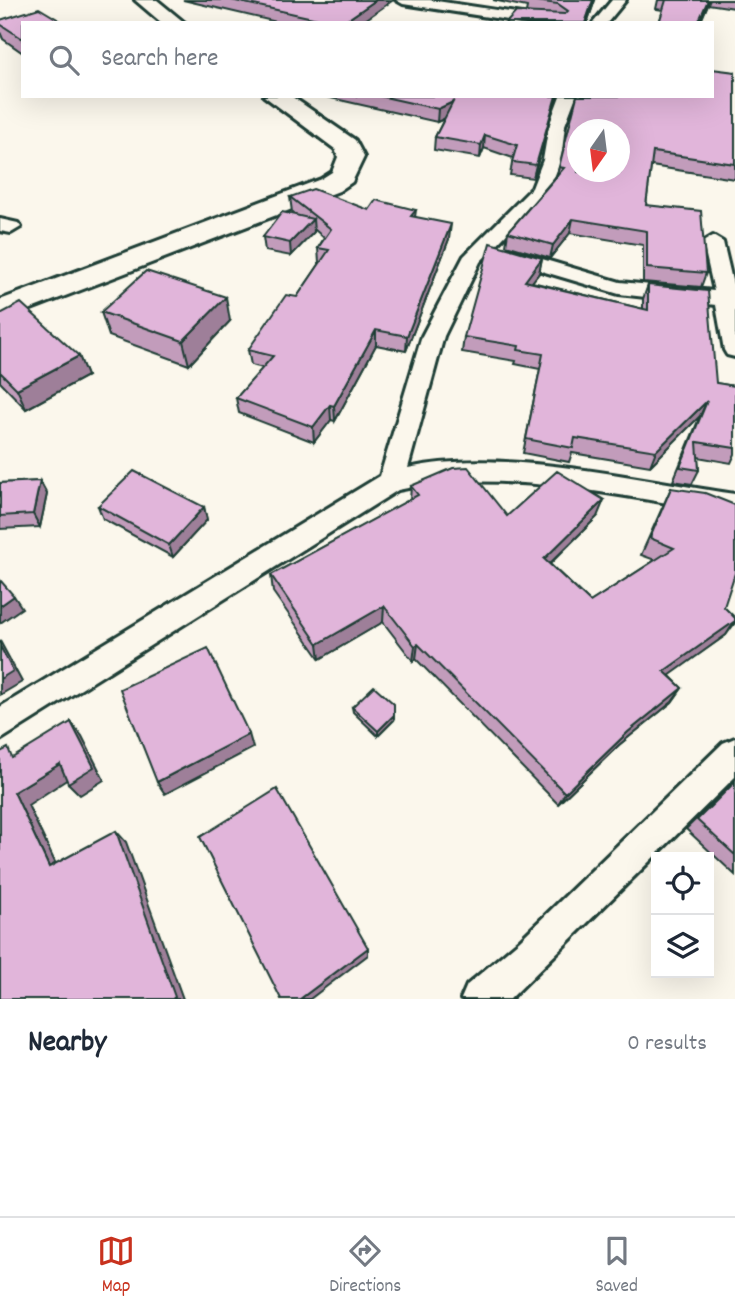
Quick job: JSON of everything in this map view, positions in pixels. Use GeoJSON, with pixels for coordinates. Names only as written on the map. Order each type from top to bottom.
{"type":"FeatureCollection","features":[{"type":"Feature","properties":{"kind":"street"},"geometry":{"type":"LineString","coordinates":[[145,0],[171,21]]}},
{"type":"Feature","properties":{"kind":"street"},"geometry":{"type":"LineString","coordinates":[[403,0],[543,21]]}},
{"type":"Feature","properties":{"kind":"street"},"geometry":{"type":"LineString","coordinates":[[602,21],[619,0]]}},
{"type":"Feature","properties":{"kind":"street"},"geometry":{"type":"LineString","coordinates":[[406,16],[422,3]]}},
{"type":"Feature","properties":{"kind":"street"},"geometry":{"type":"LineString","coordinates":[[400,473],[433,336],[471,260],[540,190],[552,160],[557,125],[567,98]]}},
{"type":"Feature","properties":{"kind":"street"},"geometry":{"type":"LineString","coordinates":[[0,311],[330,185],[343,176],[351,157],[346,145],[285,99]]}},
{"type":"Feature","properties":{"kind":"street"},"geometry":{"type":"LineString","coordinates":[[713,242],[735,350]]}},
{"type":"Feature","properties":{"kind":"street"},"geometry":{"type":"LineString","coordinates":[[484,248],[619,288],[726,299]]}},
{"type":"Feature","properties":{"kind":"street"},"geometry":{"type":"LineString","coordinates":[[0,724],[400,473],[460,470],[517,472],[735,504]]}},
{"type":"Feature","properties":{"kind":"street"},"geometry":{"type":"LineString","coordinates":[[481,999],[533,953],[735,754]]}},
{"type":"Feature","properties":{"kind":"building"},"geometry":{"type":"Polygon","coordinates":[[[231,0],[376,0],[347,20],[353,21],[322,20],[231,0]]]}},
{"type":"Feature","properties":{"kind":"building"},"geometry":{"type":"Polygon","coordinates":[[[528,0],[593,0],[586,21],[508,21],[516,12],[565,14],[568,11],[558,4],[528,0]]]}},
{"type":"Feature","properties":{"kind":"building"},"geometry":{"type":"Polygon","coordinates":[[[666,0],[708,0],[699,21],[660,21],[666,0]]]}},
{"type":"Feature","properties":{"kind":"building"},"geometry":{"type":"Polygon","coordinates":[[[39,8],[61,21],[21,21],[21,38],[0,24],[0,20],[39,8]]]}},
{"type":"Feature","properties":{"kind":"building"},"geometry":{"type":"Polygon","coordinates":[[[714,69],[735,72],[735,164],[653,152],[646,205],[701,211],[706,273],[647,268],[647,231],[573,219],[553,245],[508,232],[564,168],[559,167],[567,135],[567,182],[630,182],[630,119],[571,119],[576,98],[714,98],[714,69]]]}},
{"type":"Feature","properties":{"kind":"building"},"geometry":{"type":"Polygon","coordinates":[[[389,98],[555,98],[536,165],[512,162],[517,145],[485,135],[481,145],[435,137],[453,102],[438,109],[389,98]]]}},
{"type":"Feature","properties":{"kind":"building"},"geometry":{"type":"Polygon","coordinates":[[[313,189],[369,210],[376,200],[416,210],[411,216],[451,224],[407,336],[376,330],[334,406],[330,405],[313,427],[236,398],[273,356],[248,350],[286,295],[297,297],[329,250],[318,248],[331,229],[290,197],[313,189]]]}},
{"type":"Feature","properties":{"kind":"building"},"geometry":{"type":"Polygon","coordinates":[[[282,212],[313,219],[290,243],[263,237],[282,212]]]}},
{"type":"Feature","properties":{"kind":"building"},"geometry":{"type":"Polygon","coordinates":[[[490,243],[542,258],[525,281],[648,310],[648,285],[708,291],[716,383],[735,386],[735,448],[697,442],[699,470],[680,467],[707,401],[656,451],[575,438],[573,448],[526,439],[543,354],[518,350],[519,346],[464,337],[490,243]]]}},
{"type":"Feature","properties":{"kind":"building"},"geometry":{"type":"Polygon","coordinates":[[[146,271],[226,297],[183,341],[101,312],[146,271]]]}},
{"type":"Feature","properties":{"kind":"building"},"geometry":{"type":"Polygon","coordinates":[[[21,303],[79,356],[17,389],[0,372],[0,314],[21,303]]]}},
{"type":"Feature","properties":{"kind":"building"},"geometry":{"type":"Polygon","coordinates":[[[468,467],[507,516],[557,471],[604,500],[544,559],[590,602],[674,548],[650,538],[671,488],[705,493],[735,505],[735,573],[724,607],[735,621],[664,671],[682,688],[628,732],[565,793],[418,644],[415,646],[384,606],[318,644],[271,575],[418,495],[411,486],[453,468],[468,467]]]}},
{"type":"Feature","properties":{"kind":"building"},"geometry":{"type":"Polygon","coordinates":[[[134,471],[204,507],[169,545],[98,506],[134,471]]]}},
{"type":"Feature","properties":{"kind":"building"},"geometry":{"type":"Polygon","coordinates":[[[40,481],[33,514],[0,516],[0,483],[40,481]]]}},
{"type":"Feature","properties":{"kind":"building"},"geometry":{"type":"Polygon","coordinates":[[[0,580],[14,596],[0,606],[0,580]]]}},
{"type":"Feature","properties":{"kind":"building"},"geometry":{"type":"Polygon","coordinates":[[[0,646],[13,671],[0,679],[0,646]]]}},
{"type":"Feature","properties":{"kind":"building"},"geometry":{"type":"Polygon","coordinates":[[[208,648],[249,734],[157,782],[120,689],[208,648]]]}},
{"type":"Feature","properties":{"kind":"building"},"geometry":{"type":"Polygon","coordinates":[[[374,686],[394,704],[394,715],[378,731],[352,707],[374,686]]]}},
{"type":"Feature","properties":{"kind":"building"},"geometry":{"type":"Polygon","coordinates":[[[71,722],[94,767],[68,783],[60,764],[14,792],[49,867],[116,831],[175,997],[172,999],[0,999],[0,752],[8,748],[12,758],[71,722]]]}},
{"type":"Feature","properties":{"kind":"building"},"geometry":{"type":"Polygon","coordinates":[[[735,782],[735,855],[697,820],[735,782]]]}},
{"type":"Feature","properties":{"kind":"building"},"geometry":{"type":"Polygon","coordinates":[[[277,789],[368,948],[300,999],[281,999],[200,837],[277,789]]]}}]}
